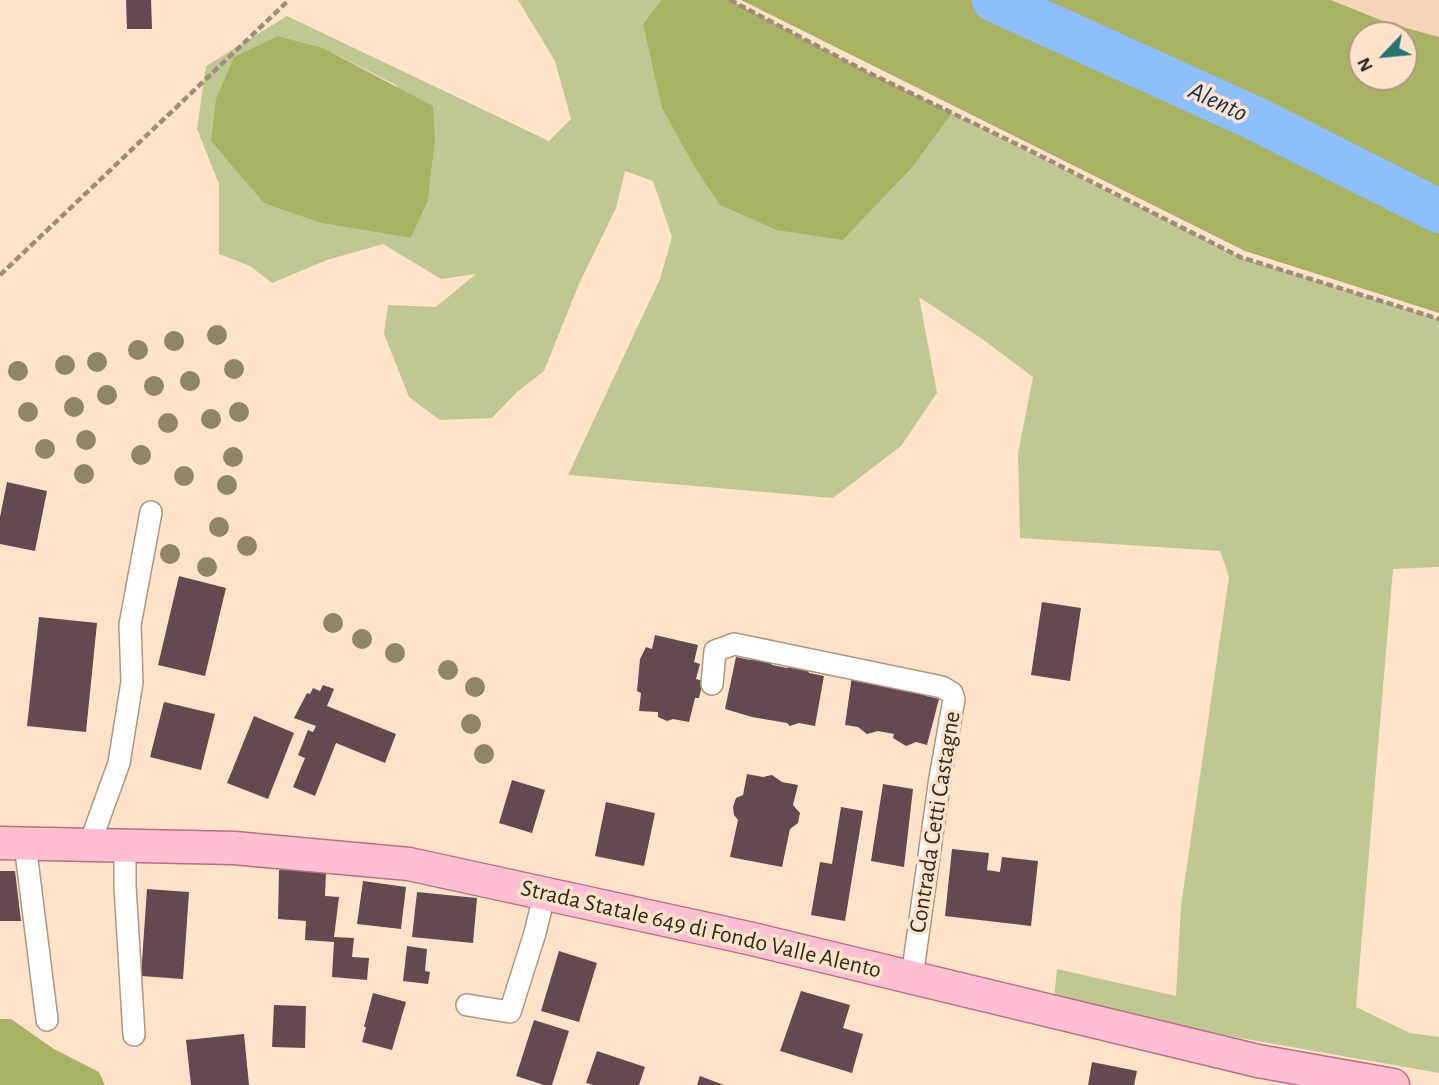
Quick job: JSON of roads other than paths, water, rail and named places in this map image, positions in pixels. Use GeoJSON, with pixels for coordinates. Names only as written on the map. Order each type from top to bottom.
{"type":"FeatureCollection","features":[{"type":"Feature","properties":{"kind":"main road","name":"Strada Statale 649 di Fondo Valle Alento"},"geometry":{"type":"LineString","coordinates":[[13,843],[234,848],[409,864],[545,892],[912,977],[1245,1058],[1393,1085]]}},
{"type":"Feature","properties":{"kind":"street"},"geometry":{"type":"LineString","coordinates":[[89,846],[119,763],[132,682],[130,625],[134,594],[152,512]]}},
{"type":"Feature","properties":{"kind":"street","name":"Contrada Cetti Castagne"},"geometry":{"type":"LineString","coordinates":[[712,684],[715,650],[734,643],[929,684],[952,693],[954,699],[912,977]]}},
{"type":"Feature","properties":{"kind":"street"},"geometry":{"type":"LineString","coordinates":[[13,843],[47,1020]]}},
{"type":"Feature","properties":{"kind":"street"},"geometry":{"type":"LineString","coordinates":[[125,846],[134,1035]]}},
{"type":"Feature","properties":{"kind":"street"},"geometry":{"type":"LineString","coordinates":[[467,1005],[510,1012],[536,933],[545,892]]}},
{"type":"Feature","properties":{"kind":"waterway","name":"Alento"},"geometry":{"type":"LineString","coordinates":[[994,0],[1254,118],[1439,211]]}}]}
